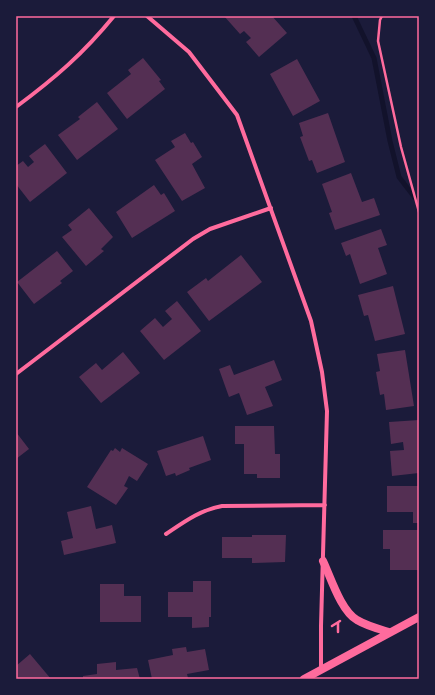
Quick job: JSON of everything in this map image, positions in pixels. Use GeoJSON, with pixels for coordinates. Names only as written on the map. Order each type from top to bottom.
{"type":"FeatureCollection","features":[{"type":"Feature","properties":{"kind":"main road"},"geometry":{"type":"LineString","coordinates":[[323,561],[343,605],[350,615],[357,620],[389,632]]}},
{"type":"Feature","properties":{"kind":"main road"},"geometry":{"type":"LineString","coordinates":[[304,679],[419,617]]}},
{"type":"Feature","properties":{"kind":"main road"},"geometry":{"type":"LineString","coordinates":[[321,669],[321,679]]}},
{"type":"Feature","properties":{"kind":"street"},"geometry":{"type":"LineString","coordinates":[[16,107],[65,69],[92,44],[114,16]]}},
{"type":"Feature","properties":{"kind":"street"},"geometry":{"type":"LineString","coordinates":[[147,16],[189,52],[237,115],[311,321],[322,372],[327,411],[321,669]]}},
{"type":"Feature","properties":{"kind":"street"},"geometry":{"type":"LineString","coordinates":[[16,374],[193,239],[210,229],[270,208]]}},
{"type":"Feature","properties":{"kind":"street"},"geometry":{"type":"LineString","coordinates":[[166,534],[202,511],[217,507],[325,504]]}},
{"type":"Feature","properties":{"kind":"path"},"geometry":{"type":"LineString","coordinates":[[382,16],[380,20],[378,41],[401,147],[419,212]]}},
{"type":"Feature","properties":{"kind":"path"},"geometry":{"type":"LineString","coordinates":[[332,626],[343,619]]}},
{"type":"Feature","properties":{"kind":"path"},"geometry":{"type":"LineString","coordinates":[[338,622],[338,632]]}},
{"type":"Feature","properties":{"kind":"building"},"geometry":{"type":"Polygon","coordinates":[[[224,16],[272,16],[287,33],[259,57],[246,42],[251,38],[244,31],[240,34],[224,16]]]}},
{"type":"Feature","properties":{"kind":"building"},"geometry":{"type":"Polygon","coordinates":[[[143,58],[161,80],[159,81],[165,89],[127,119],[107,93],[131,74],[128,70],[143,58]]]}},
{"type":"Feature","properties":{"kind":"building"},"geometry":{"type":"Polygon","coordinates":[[[297,59],[320,101],[293,116],[270,74],[297,59]]]}},
{"type":"Feature","properties":{"kind":"building"},"geometry":{"type":"Polygon","coordinates":[[[97,102],[118,129],[77,160],[58,135],[80,119],[78,117],[97,102]]]}},
{"type":"Feature","properties":{"kind":"building"},"geometry":{"type":"Polygon","coordinates":[[[328,113],[345,162],[317,173],[312,160],[309,161],[300,137],[303,136],[299,123],[328,113]]]}},
{"type":"Feature","properties":{"kind":"building"},"geometry":{"type":"Polygon","coordinates":[[[185,133],[191,143],[193,142],[202,157],[192,164],[205,188],[182,201],[155,160],[175,147],[171,141],[185,133]]]}},
{"type":"Feature","properties":{"kind":"building"},"geometry":{"type":"Polygon","coordinates":[[[45,144],[67,173],[30,202],[16,184],[16,166],[23,161],[28,167],[34,162],[29,156],[45,144]]]}},
{"type":"Feature","properties":{"kind":"building"},"geometry":{"type":"Polygon","coordinates":[[[351,173],[362,202],[374,198],[380,215],[335,230],[329,213],[332,212],[322,184],[351,173]]]}},
{"type":"Feature","properties":{"kind":"building"},"geometry":{"type":"Polygon","coordinates":[[[154,185],[161,195],[164,193],[175,211],[132,238],[116,212],[154,185]]]}},
{"type":"Feature","properties":{"kind":"building"},"geometry":{"type":"Polygon","coordinates":[[[89,208],[113,237],[101,249],[104,251],[86,266],[62,237],[72,230],[68,225],[89,208]]]}},
{"type":"Feature","properties":{"kind":"building"},"geometry":{"type":"Polygon","coordinates":[[[381,229],[387,245],[378,248],[387,274],[360,284],[350,254],[346,256],[341,243],[381,229]]]}},
{"type":"Feature","properties":{"kind":"building"},"geometry":{"type":"Polygon","coordinates":[[[57,251],[73,271],[60,281],[62,283],[34,304],[17,282],[57,251]]]}},
{"type":"Feature","properties":{"kind":"building"},"geometry":{"type":"Polygon","coordinates":[[[241,255],[262,282],[209,321],[187,292],[206,278],[208,281],[241,255]]]}},
{"type":"Feature","properties":{"kind":"building"},"geometry":{"type":"Polygon","coordinates":[[[393,286],[405,334],[375,341],[368,315],[364,316],[358,295],[393,286]]]}},
{"type":"Feature","properties":{"kind":"building"},"geometry":{"type":"Polygon","coordinates":[[[177,301],[201,331],[164,360],[140,331],[155,318],[163,327],[172,319],[165,311],[177,301]]]}},
{"type":"Feature","properties":{"kind":"building"},"geometry":{"type":"Polygon","coordinates":[[[405,350],[414,406],[386,410],[384,394],[380,395],[376,372],[380,371],[377,354],[405,350]]]}},
{"type":"Feature","properties":{"kind":"building"},"geometry":{"type":"Polygon","coordinates":[[[123,352],[140,373],[101,403],[79,377],[96,363],[102,370],[123,352]]]}},
{"type":"Feature","properties":{"kind":"building"},"geometry":{"type":"Polygon","coordinates":[[[274,360],[282,380],[265,387],[273,406],[247,415],[239,393],[229,397],[219,369],[230,365],[234,375],[274,360]]]}},
{"type":"Feature","properties":{"kind":"building"},"geometry":{"type":"Polygon","coordinates":[[[419,420],[419,473],[392,476],[390,451],[404,450],[403,442],[391,444],[389,422],[419,420]]]}},
{"type":"Feature","properties":{"kind":"building"},"geometry":{"type":"Polygon","coordinates":[[[235,426],[274,426],[275,454],[280,454],[280,478],[257,478],[257,474],[244,474],[244,444],[235,444],[235,426]]]}},
{"type":"Feature","properties":{"kind":"building"},"geometry":{"type":"Polygon","coordinates":[[[16,432],[29,449],[16,459],[16,432]]]}},
{"type":"Feature","properties":{"kind":"building"},"geometry":{"type":"Polygon","coordinates":[[[203,436],[211,460],[189,468],[190,470],[176,476],[175,473],[166,476],[157,451],[203,436]]]}},
{"type":"Feature","properties":{"kind":"building"},"geometry":{"type":"Polygon","coordinates":[[[115,448],[120,452],[122,448],[148,464],[137,481],[129,476],[124,486],[128,488],[116,505],[87,487],[111,450],[113,451],[115,448]]]}},
{"type":"Feature","properties":{"kind":"building"},"geometry":{"type":"Polygon","coordinates":[[[387,486],[419,486],[419,523],[413,523],[413,512],[387,512],[387,486]]]}},
{"type":"Feature","properties":{"kind":"building"},"geometry":{"type":"Polygon","coordinates":[[[91,506],[96,529],[112,525],[116,543],[64,555],[61,541],[73,538],[67,512],[91,506]]]}},
{"type":"Feature","properties":{"kind":"building"},"geometry":{"type":"Polygon","coordinates":[[[383,530],[419,530],[419,570],[390,570],[390,549],[383,549],[383,530]]]}},
{"type":"Feature","properties":{"kind":"building"},"geometry":{"type":"Polygon","coordinates":[[[252,535],[286,535],[285,562],[252,563],[252,558],[222,558],[222,537],[252,537],[252,535]]]}},
{"type":"Feature","properties":{"kind":"building"},"geometry":{"type":"Polygon","coordinates":[[[193,581],[211,581],[211,617],[209,617],[209,627],[192,628],[192,617],[168,617],[168,592],[193,592],[193,581]]]}},
{"type":"Feature","properties":{"kind":"building"},"geometry":{"type":"Polygon","coordinates":[[[100,584],[124,584],[124,596],[141,596],[141,622],[100,622],[100,584]]]}},
{"type":"Feature","properties":{"kind":"building"},"geometry":{"type":"Polygon","coordinates":[[[186,647],[187,652],[205,649],[209,670],[187,674],[188,678],[152,679],[148,660],[173,655],[172,649],[186,647]]]}},
{"type":"Feature","properties":{"kind":"building"},"geometry":{"type":"Polygon","coordinates":[[[30,654],[51,679],[16,679],[16,666],[30,654]]]}},
{"type":"Feature","properties":{"kind":"building"},"geometry":{"type":"Polygon","coordinates":[[[116,662],[116,670],[137,668],[140,679],[83,679],[83,676],[97,674],[97,664],[116,662]]]}},
{"type":"Feature","properties":{"kind":"waterway"},"geometry":{"type":"LineString","coordinates":[[354,16],[374,58],[390,141],[399,177],[419,203]]}}]}
